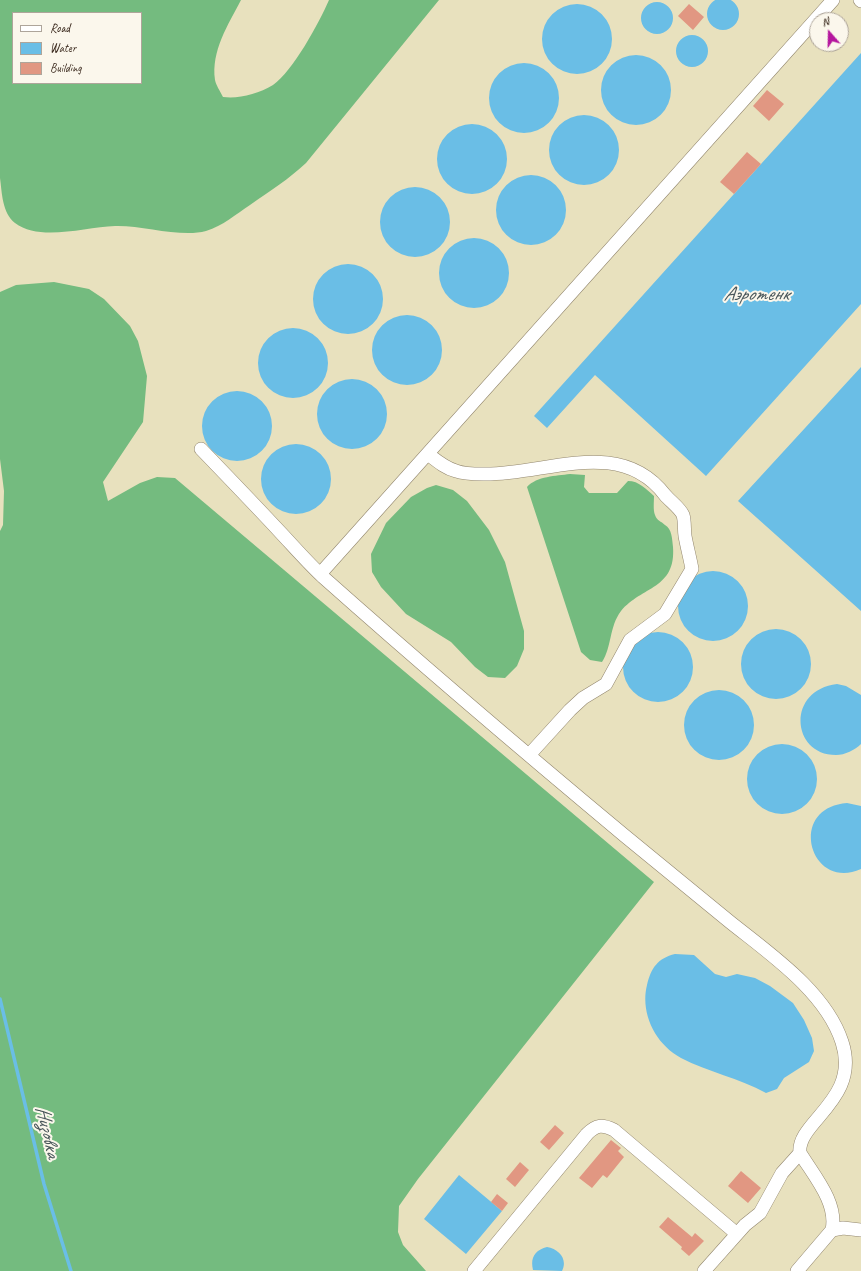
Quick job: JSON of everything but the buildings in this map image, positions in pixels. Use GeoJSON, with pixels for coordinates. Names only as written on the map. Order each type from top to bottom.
{"type":"FeatureCollection","features":[{"type":"Feature","properties":{"kind":"lane"},"geometry":{"type":"LineString","coordinates":[[320,574],[833,0]]}},
{"type":"Feature","properties":{"kind":"lane"},"geometry":{"type":"LineString","coordinates":[[201,449],[320,574],[530,756],[625,836],[786,967],[828,1013],[844,1046],[846,1058],[845,1070],[841,1085],[833,1100],[802,1138],[800,1143],[800,1153],[830,1204],[834,1222],[832,1230],[797,1271]]}},
{"type":"Feature","properties":{"kind":"lane"},"geometry":{"type":"LineString","coordinates":[[428,454],[443,465],[457,472],[472,474],[515,472],[579,463],[612,463],[626,466],[642,473],[657,485],[683,515],[685,537],[692,569],[664,614],[630,640],[606,684],[583,698],[570,710],[530,756]]}},
{"type":"Feature","properties":{"kind":"lane"},"geometry":{"type":"LineString","coordinates":[[474,1271],[586,1134],[595,1127],[601,1125],[614,1130],[737,1234]]}},
{"type":"Feature","properties":{"kind":"lane"},"geometry":{"type":"LineString","coordinates":[[704,1271],[749,1221],[760,1213],[782,1173],[800,1153]]}},
{"type":"Feature","properties":{"kind":"lane"},"geometry":{"type":"LineString","coordinates":[[832,1230],[844,1228],[861,1230]]}},
{"type":"Feature","properties":{"kind":"green space"},"geometry":{"type":"Polygon","coordinates":[[[0,0],[241,0],[222,38],[214,69],[217,86],[223,97],[229,97],[248,95],[261,91],[273,85],[281,78],[305,46],[329,0],[439,0],[306,163],[272,190],[229,220],[212,229],[196,233],[185,233],[115,226],[50,233],[37,232],[25,229],[15,223],[7,214],[3,202],[0,178],[0,0]]]}},
{"type":"Feature","properties":{"kind":"green space"},"geometry":{"type":"Polygon","coordinates":[[[54,282],[89,289],[104,299],[130,326],[138,341],[147,376],[143,422],[103,482],[108,501],[140,483],[157,477],[175,478],[654,882],[418,1179],[399,1206],[398,1232],[403,1245],[426,1271],[0,1271],[0,531],[3,525],[4,491],[0,459],[0,292],[16,285],[54,282]]]}},
{"type":"Feature","properties":{"kind":"green space"},"geometry":{"type":"Polygon","coordinates":[[[570,474],[585,475],[584,487],[589,493],[617,493],[628,481],[636,482],[654,496],[654,511],[656,517],[669,529],[672,538],[672,561],[669,571],[656,585],[638,596],[621,611],[614,624],[608,650],[602,662],[590,660],[581,652],[527,487],[531,483],[541,479],[570,474]]]}},
{"type":"Feature","properties":{"kind":"green space"},"geometry":{"type":"Polygon","coordinates":[[[436,485],[453,490],[467,501],[489,530],[505,562],[524,631],[524,649],[517,666],[505,678],[488,677],[475,667],[451,642],[406,614],[381,587],[372,572],[371,554],[386,523],[411,497],[436,485]]]}},
{"type":"Feature","properties":{"kind":"water"},"geometry":{"type":"Polygon","coordinates":[[[717,-1],[729,-1],[736,5],[739,11],[739,17],[736,23],[726,30],[720,30],[714,27],[707,17],[708,8],[717,-1]]]}},
{"type":"Feature","properties":{"kind":"water"},"geometry":{"type":"Polygon","coordinates":[[[654,2],[660,2],[670,9],[673,18],[672,24],[666,31],[660,34],[654,34],[644,27],[641,21],[641,15],[648,5],[654,2]]]}},
{"type":"Feature","properties":{"kind":"water"},"geometry":{"type":"Polygon","coordinates":[[[577,4],[590,7],[602,14],[609,26],[612,39],[609,52],[602,64],[590,71],[577,74],[564,71],[552,64],[545,52],[542,39],[545,26],[552,14],[564,7],[577,4]]]}},
{"type":"Feature","properties":{"kind":"water"},"geometry":{"type":"Polygon","coordinates":[[[689,35],[695,35],[705,42],[708,51],[707,57],[701,64],[695,67],[689,67],[679,60],[676,54],[676,48],[683,38],[689,35]]]}},
{"type":"Feature","properties":{"kind":"water","name":"Аэротенк"},"geometry":{"type":"Polygon","coordinates":[[[861,53],[861,304],[706,476],[595,375],[547,428],[534,416],[861,53]]]}},
{"type":"Feature","properties":{"kind":"water"},"geometry":{"type":"Polygon","coordinates":[[[636,55],[649,58],[661,65],[668,77],[671,90],[668,103],[661,115],[649,122],[636,125],[623,122],[611,115],[604,103],[601,90],[604,77],[611,65],[623,58],[636,55]]]}},
{"type":"Feature","properties":{"kind":"water"},"geometry":{"type":"Polygon","coordinates":[[[524,63],[537,66],[549,73],[556,85],[559,98],[556,111],[549,123],[537,130],[524,133],[511,130],[499,123],[492,111],[489,98],[492,85],[499,73],[511,66],[524,63]]]}},
{"type":"Feature","properties":{"kind":"water"},"geometry":{"type":"Polygon","coordinates":[[[584,115],[597,118],[609,125],[616,137],[619,150],[616,163],[609,175],[597,182],[584,185],[571,182],[559,175],[552,163],[549,150],[552,137],[559,125],[571,118],[584,115]]]}},
{"type":"Feature","properties":{"kind":"water"},"geometry":{"type":"Polygon","coordinates":[[[472,124],[485,127],[497,134],[504,146],[507,159],[504,172],[497,184],[485,191],[472,194],[459,191],[447,184],[440,172],[437,159],[440,146],[447,134],[459,127],[472,124]]]}},
{"type":"Feature","properties":{"kind":"water"},"geometry":{"type":"Polygon","coordinates":[[[531,175],[544,178],[556,185],[563,197],[566,210],[563,223],[556,235],[544,242],[531,245],[518,242],[506,235],[499,223],[496,210],[499,197],[506,185],[518,178],[531,175]]]}},
{"type":"Feature","properties":{"kind":"water"},"geometry":{"type":"Polygon","coordinates":[[[415,187],[428,190],[440,197],[447,209],[450,222],[447,235],[440,247],[428,254],[415,257],[402,254],[390,247],[383,235],[380,222],[383,209],[390,197],[402,190],[415,187]]]}},
{"type":"Feature","properties":{"kind":"water"},"geometry":{"type":"Polygon","coordinates":[[[474,238],[487,241],[499,248],[506,260],[509,273],[506,286],[499,298],[487,305],[474,308],[461,305],[449,298],[442,286],[439,273],[442,260],[449,248],[461,241],[474,238]]]}},
{"type":"Feature","properties":{"kind":"water"},"geometry":{"type":"Polygon","coordinates":[[[348,264],[361,267],[373,274],[380,286],[383,299],[380,312],[373,324],[361,331],[348,334],[335,331],[323,324],[316,312],[313,299],[316,286],[323,274],[335,267],[348,264]]]}},
{"type":"Feature","properties":{"kind":"water"},"geometry":{"type":"Polygon","coordinates":[[[407,315],[420,318],[432,325],[439,337],[442,350],[439,363],[432,375],[420,382],[407,385],[394,382],[382,375],[375,363],[372,350],[375,337],[382,325],[394,318],[407,315]]]}},
{"type":"Feature","properties":{"kind":"water"},"geometry":{"type":"Polygon","coordinates":[[[293,328],[306,331],[318,338],[325,350],[328,363],[325,376],[318,388],[306,395],[293,398],[280,395],[268,388],[261,376],[258,363],[261,350],[268,338],[280,331],[293,328]]]}},
{"type":"Feature","properties":{"kind":"water"},"geometry":{"type":"Polygon","coordinates":[[[861,367],[861,611],[738,501],[861,367]]]}},
{"type":"Feature","properties":{"kind":"water"},"geometry":{"type":"Polygon","coordinates":[[[352,379],[365,382],[377,389],[384,401],[387,414],[384,427],[377,439],[365,446],[352,449],[339,446],[327,439],[320,427],[317,414],[320,401],[327,389],[339,382],[352,379]]]}},
{"type":"Feature","properties":{"kind":"water"},"geometry":{"type":"Polygon","coordinates":[[[237,391],[250,394],[262,401],[269,413],[272,426],[269,439],[262,451],[250,458],[237,461],[224,458],[212,451],[205,439],[202,426],[205,413],[212,401],[224,394],[237,391]]]}},
{"type":"Feature","properties":{"kind":"water"},"geometry":{"type":"Polygon","coordinates":[[[296,444],[309,447],[321,454],[328,466],[331,479],[328,492],[321,504],[309,511],[296,514],[283,511],[271,504],[264,492],[261,479],[264,466],[271,454],[283,447],[296,444]]]}},
{"type":"Feature","properties":{"kind":"water"},"geometry":{"type":"Polygon","coordinates":[[[713,571],[726,574],[738,581],[745,593],[748,606],[745,619],[738,631],[726,638],[713,641],[700,638],[688,631],[681,619],[678,606],[681,593],[688,581],[700,574],[713,571]]]}},
{"type":"Feature","properties":{"kind":"water"},"geometry":{"type":"Polygon","coordinates":[[[776,629],[789,632],[801,639],[808,651],[811,664],[808,677],[801,689],[789,696],[776,699],[763,696],[751,689],[744,677],[741,664],[744,651],[751,639],[763,632],[776,629]]]}},
{"type":"Feature","properties":{"kind":"water"},"geometry":{"type":"Polygon","coordinates":[[[658,632],[671,635],[683,642],[690,654],[693,667],[690,680],[683,692],[671,699],[658,702],[645,699],[633,692],[626,680],[623,667],[626,654],[633,642],[645,635],[658,632]]]}},
{"type":"Feature","properties":{"kind":"water"},"geometry":{"type":"Polygon","coordinates":[[[837,684],[846,686],[861,695],[861,744],[850,752],[836,755],[821,752],[810,745],[803,734],[800,722],[802,709],[809,698],[820,689],[837,684]]]}},
{"type":"Feature","properties":{"kind":"water"},"geometry":{"type":"Polygon","coordinates":[[[719,690],[732,693],[744,700],[751,712],[754,725],[751,738],[744,750],[732,757],[719,760],[706,757],[694,750],[687,738],[684,725],[687,712],[694,700],[706,693],[719,690]]]}},
{"type":"Feature","properties":{"kind":"water"},"geometry":{"type":"Polygon","coordinates":[[[782,744],[795,747],[807,754],[814,766],[817,779],[814,792],[807,804],[795,811],[782,814],[769,811],[757,804],[750,792],[747,779],[750,766],[757,754],[769,747],[782,744]]]}},
{"type":"Feature","properties":{"kind":"water"},"geometry":{"type":"Polygon","coordinates":[[[847,803],[861,806],[861,869],[843,873],[829,869],[818,860],[812,846],[811,832],[816,819],[828,808],[847,803]]]}},
{"type":"Feature","properties":{"kind":"water"},"geometry":{"type":"Polygon","coordinates":[[[675,954],[694,955],[715,974],[726,977],[737,974],[755,978],[770,986],[793,1003],[804,1020],[812,1038],[814,1051],[809,1062],[784,1078],[777,1089],[766,1093],[745,1083],[691,1063],[672,1052],[664,1045],[652,1027],[648,1017],[645,996],[647,985],[653,969],[664,958],[675,954]]]}},
{"type":"Feature","properties":{"kind":"water"},"geometry":{"type":"Polygon","coordinates":[[[459,1175],[502,1211],[466,1254],[424,1219],[459,1175]]]}},
{"type":"Feature","properties":{"kind":"water"},"geometry":{"type":"Polygon","coordinates":[[[547,1247],[559,1252],[561,1255],[564,1262],[562,1271],[533,1270],[532,1262],[534,1255],[539,1250],[547,1247]]]}},
{"type":"Feature","properties":{"kind":"waterway","name":"Низовка"},"geometry":{"type":"LineString","coordinates":[[0,999],[44,1184],[71,1271]]}}]}
